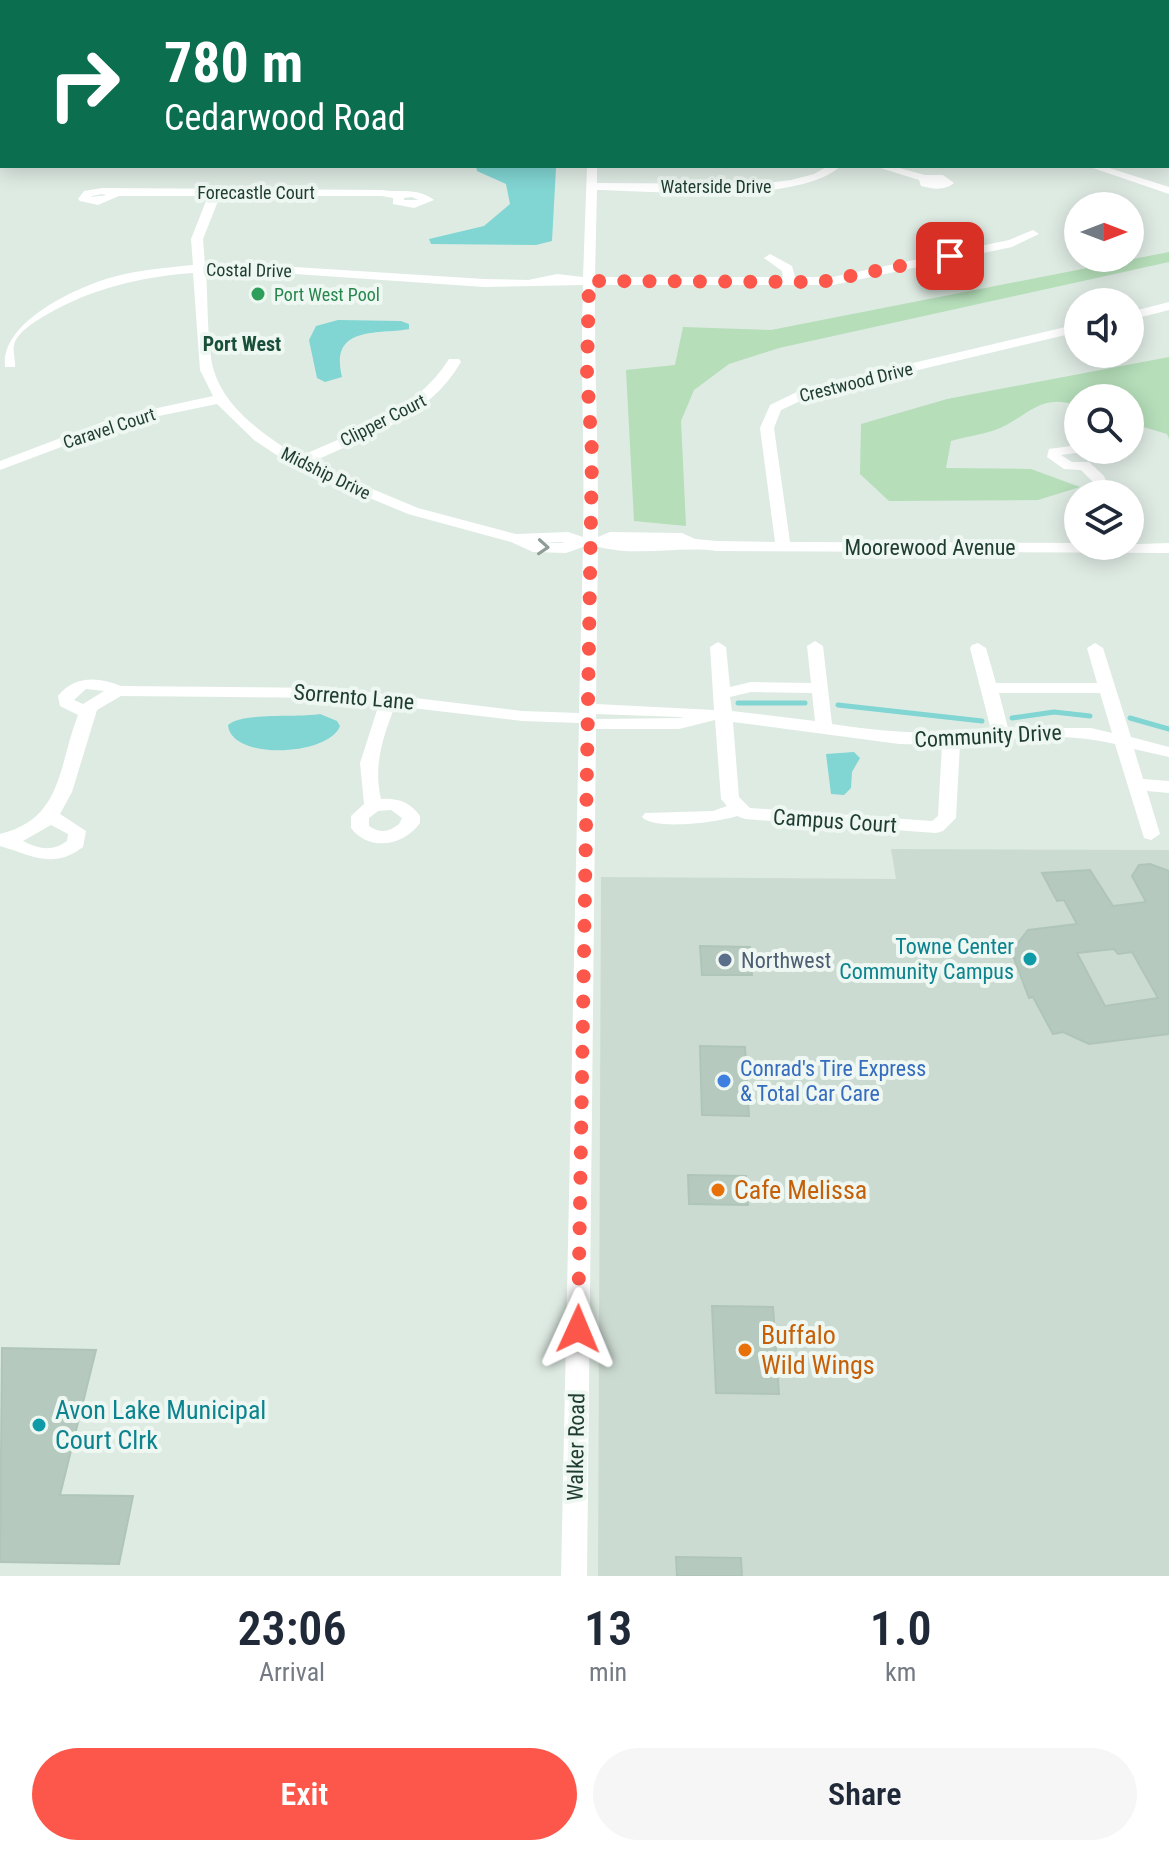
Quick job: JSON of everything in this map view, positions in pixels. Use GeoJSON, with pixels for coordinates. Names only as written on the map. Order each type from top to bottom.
{"type":"FeatureCollection","features":[{"type":"Feature","properties":{"kind":"street","name":"Walker Road"},"geometry":{"type":"LineString","coordinates":[[574,1576],[592,453],[587,373],[592,168]]}},
{"type":"Feature","properties":{"kind":"street","name":"Waterside Drive"},"geometry":{"type":"LineString","coordinates":[[592,186],[774,186],[815,179],[833,168]]}},
{"type":"Feature","properties":{"kind":"street"},"geometry":{"type":"LineString","coordinates":[[887,168],[925,178]]}},
{"type":"Feature","properties":{"kind":"street"},"geometry":{"type":"LineString","coordinates":[[1098,168],[1169,191]]}},
{"type":"Feature","properties":{"kind":"street","name":"Forecastle Court"},"geometry":{"type":"LineString","coordinates":[[113,193],[216,191],[400,196]]}},
{"type":"Feature","properties":{"kind":"street","name":"Midship Drive"},"geometry":{"type":"LineString","coordinates":[[216,191],[197,239],[207,370],[221,399],[259,437],[298,463],[413,511],[516,539],[568,537],[589,542]]}},
{"type":"Feature","properties":{"kind":"street","name":"Costal Drive"},"geometry":{"type":"LineString","coordinates":[[10,364],[5,350],[11,336],[52,306],[123,280],[199,269],[250,267],[398,279],[556,285],[574,281],[840,280],[1012,243],[1033,234]]}},
{"type":"Feature","properties":{"kind":"street"},"geometry":{"type":"LineString","coordinates":[[770,258],[788,269],[790,282]]}},
{"type":"Feature","properties":{"kind":"street"},"geometry":{"type":"LineString","coordinates":[[1144,312],[1169,306]]}},
{"type":"Feature","properties":{"kind":"street","name":"Crestwood Drive"},"geometry":{"type":"LineString","coordinates":[[783,546],[767,428],[775,408],[808,392],[1064,331]]}},
{"type":"Feature","properties":{"kind":"street","name":"Clipper Court"},"geometry":{"type":"LineString","coordinates":[[298,463],[426,400],[444,382],[454,362]]}},
{"type":"Feature","properties":{"kind":"street","name":"Caravel Court"},"geometry":{"type":"LineString","coordinates":[[0,466],[121,420],[221,399]]}},
{"type":"Feature","properties":{"kind":"street","name":"Moorewood Avenue"},"geometry":{"type":"LineString","coordinates":[[589,542],[610,547],[681,547],[691,543],[1064,547]]}},
{"type":"Feature","properties":{"kind":"street","name":"Moorewood Avenue"},"geometry":{"type":"LineString","coordinates":[[1144,547],[1169,548]]}},
{"type":"Feature","properties":{"kind":"street"},"geometry":{"type":"LineString","coordinates":[[815,646],[824,728]]}},
{"type":"Feature","properties":{"kind":"street"},"geometry":{"type":"LineString","coordinates":[[651,817],[715,817],[737,809],[730,799],[716,717],[721,694],[718,647]]}},
{"type":"Feature","properties":{"kind":"street"},"geometry":{"type":"LineString","coordinates":[[978,648],[1001,734]]}},
{"type":"Feature","properties":{"kind":"street"},"geometry":{"type":"LineString","coordinates":[[1095,648],[1151,834]]}},
{"type":"Feature","properties":{"kind":"street","name":"Sorrento Lane"},"geometry":{"type":"LineString","coordinates":[[87,713],[66,702],[72,690],[95,683],[119,691],[296,692],[389,699],[532,717],[587,717]]}},
{"type":"Feature","properties":{"kind":"street"},"geometry":{"type":"LineString","coordinates":[[721,694],[751,687],[819,688]]}},
{"type":"Feature","properties":{"kind":"street"},"geometry":{"type":"LineString","coordinates":[[989,688],[1107,688]]}},
{"type":"Feature","properties":{"kind":"street"},"geometry":{"type":"LineString","coordinates":[[2,839],[30,834],[52,817],[87,713],[96,701],[119,691]]}},
{"type":"Feature","properties":{"kind":"street"},"geometry":{"type":"LineString","coordinates":[[373,806],[366,779],[368,753],[389,699]]}},
{"type":"Feature","properties":{"kind":"street","name":"Community Drive"},"geometry":{"type":"LineString","coordinates":[[587,717],[679,724],[716,717],[899,739],[951,740],[1060,731],[1123,738],[1169,752]]}},
{"type":"Feature","properties":{"kind":"street","name":"Campus Court"},"geometry":{"type":"LineString","coordinates":[[737,809],[755,815],[866,819],[936,827],[947,818],[951,740]]}},
{"type":"Feature","properties":{"kind":"street"},"geometry":{"type":"LineString","coordinates":[[1136,784],[1169,787]]}},
{"type":"Feature","properties":{"kind":"street"},"geometry":{"type":"LineString","coordinates":[[2,839],[40,856],[65,852],[77,841],[77,831],[52,817]]}},
{"type":"Feature","properties":{"kind":"shaded area"},"geometry":{"type":"Polygon","coordinates":[[[891,849],[1169,850],[1169,1576],[598,1576],[601,877],[896,879],[891,849]]]}},
{"type":"Feature","properties":{"kind":"green space"},"geometry":{"type":"Polygon","coordinates":[[[1169,252],[1169,262],[1144,268],[1144,257],[1169,252]]]}},
{"type":"Feature","properties":{"kind":"green space"},"geometry":{"type":"Polygon","coordinates":[[[1067,272],[1124,272],[779,348],[729,364],[694,390],[681,421],[686,526],[634,521],[626,370],[675,365],[683,327],[771,330],[1067,272]]]}},
{"type":"Feature","properties":{"kind":"green space"},"geometry":{"type":"Polygon","coordinates":[[[1169,357],[1169,439],[1167,434],[1144,427],[1144,384],[1064,384],[1064,402],[1043,404],[995,430],[951,441],[946,468],[1031,469],[1064,481],[1064,492],[1038,500],[889,501],[860,474],[861,424],[947,399],[1111,368],[1144,368],[1144,362],[1169,357]]]}},
{"type":"Feature","properties":{"kind":"water"},"geometry":{"type":"Polygon","coordinates":[[[476,168],[556,168],[552,241],[536,245],[431,244],[429,239],[484,226],[510,204],[506,184],[476,168]]]}},
{"type":"Feature","properties":{"kind":"water"},"geometry":{"type":"Polygon","coordinates":[[[338,320],[401,321],[409,324],[409,329],[360,335],[350,340],[343,348],[340,360],[342,377],[325,382],[317,378],[309,340],[316,326],[338,320]]]}},
{"type":"Feature","properties":{"kind":"water"},"geometry":{"type":"Polygon","coordinates":[[[320,714],[337,721],[340,726],[332,736],[318,744],[301,748],[262,749],[245,745],[233,737],[228,725],[245,718],[320,714]]]}},
{"type":"Feature","properties":{"kind":"water"},"geometry":{"type":"Polygon","coordinates":[[[854,752],[860,758],[852,772],[851,788],[844,795],[831,794],[826,754],[854,752]]]}},
{"type":"Feature","properties":{"kind":"building","name":"Towne Center Community Campus"},"geometry":{"type":"Polygon","coordinates":[[[1150,864],[1169,871],[1169,1034],[1089,1044],[1063,1032],[1053,1034],[1033,997],[1029,998],[1009,945],[1017,944],[1028,930],[1077,924],[1064,900],[1057,901],[1042,873],[1090,870],[1113,906],[1146,902],[1132,876],[1139,865],[1150,864]],[[1114,949],[1077,953],[1105,1006],[1158,998],[1132,952],[1118,954],[1114,949]]]}},
{"type":"Feature","properties":{"kind":"building","name":"Northwest"},"geometry":{"type":"Polygon","coordinates":[[[700,946],[750,947],[752,975],[702,975],[700,946]]]}},
{"type":"Feature","properties":{"kind":"building","name":"Conrad's Tire Express & Total Car Care"},"geometry":{"type":"Polygon","coordinates":[[[700,1046],[745,1047],[749,1116],[702,1115],[700,1046]]]}},
{"type":"Feature","properties":{"kind":"building","name":"Cafe Melissa"},"geometry":{"type":"Polygon","coordinates":[[[688,1175],[746,1176],[748,1205],[689,1204],[688,1175]]]}},
{"type":"Feature","properties":{"kind":"building","name":"Buffalo Wild Wings"},"geometry":{"type":"Polygon","coordinates":[[[712,1306],[773,1307],[779,1394],[716,1393],[712,1306]]]}},
{"type":"Feature","properties":{"kind":"building","name":"Avon Lake Municipal Court Clrk"},"geometry":{"type":"Polygon","coordinates":[[[2,1348],[96,1350],[60,1495],[133,1496],[119,1564],[0,1562],[2,1348]]]}},
{"type":"Feature","properties":{"kind":"building"},"geometry":{"type":"Polygon","coordinates":[[[676,1557],[741,1558],[742,1576],[677,1576],[676,1557]]]}},
{"type":"Feature","properties":{"kind":"waterway"},"geometry":{"type":"LineString","coordinates":[[738,703],[805,703]]}},
{"type":"Feature","properties":{"kind":"waterway"},"geometry":{"type":"LineString","coordinates":[[838,705],[982,721]]}},
{"type":"Feature","properties":{"kind":"waterway"},"geometry":{"type":"LineString","coordinates":[[1012,718],[1054,712],[1090,716]]}},
{"type":"Feature","properties":{"kind":"waterway"},"geometry":{"type":"LineString","coordinates":[[1130,718],[1169,729]]}},
{"type":"Feature","properties":{"kind":"place","name":"Port West Pool"},"geometry":{"type":"Point","coordinates":[258,294]}},
{"type":"Feature","properties":{"kind":"place","name":"Towne Center Community Campus"},"geometry":{"type":"Point","coordinates":[1030,959]}},
{"type":"Feature","properties":{"kind":"place","name":"Northwest"},"geometry":{"type":"Point","coordinates":[725,960]}},
{"type":"Feature","properties":{"kind":"place","name":"Conrad's Tire Express & Total Car Care"},"geometry":{"type":"Point","coordinates":[724,1081]}},
{"type":"Feature","properties":{"kind":"place","name":"Cafe Melissa"},"geometry":{"type":"Point","coordinates":[718,1190]}},
{"type":"Feature","properties":{"kind":"place","name":"Buffalo Wild Wings"},"geometry":{"type":"Point","coordinates":[745,1350]}},
{"type":"Feature","properties":{"kind":"place","name":"Avon Lake Municipal Court Clrk"},"geometry":{"type":"Point","coordinates":[39,1425]}},
{"type":"Feature","properties":{"kind":"district","name":"Port West"},"geometry":{"type":"Point","coordinates":[242,344]}},
{"type":"Feature","properties":{"kind":"route"},"geometry":{"type":"LineString","coordinates":[[578,1329],[592,453],[587,392],[589,281],[821,282],[950,256]]}}]}
